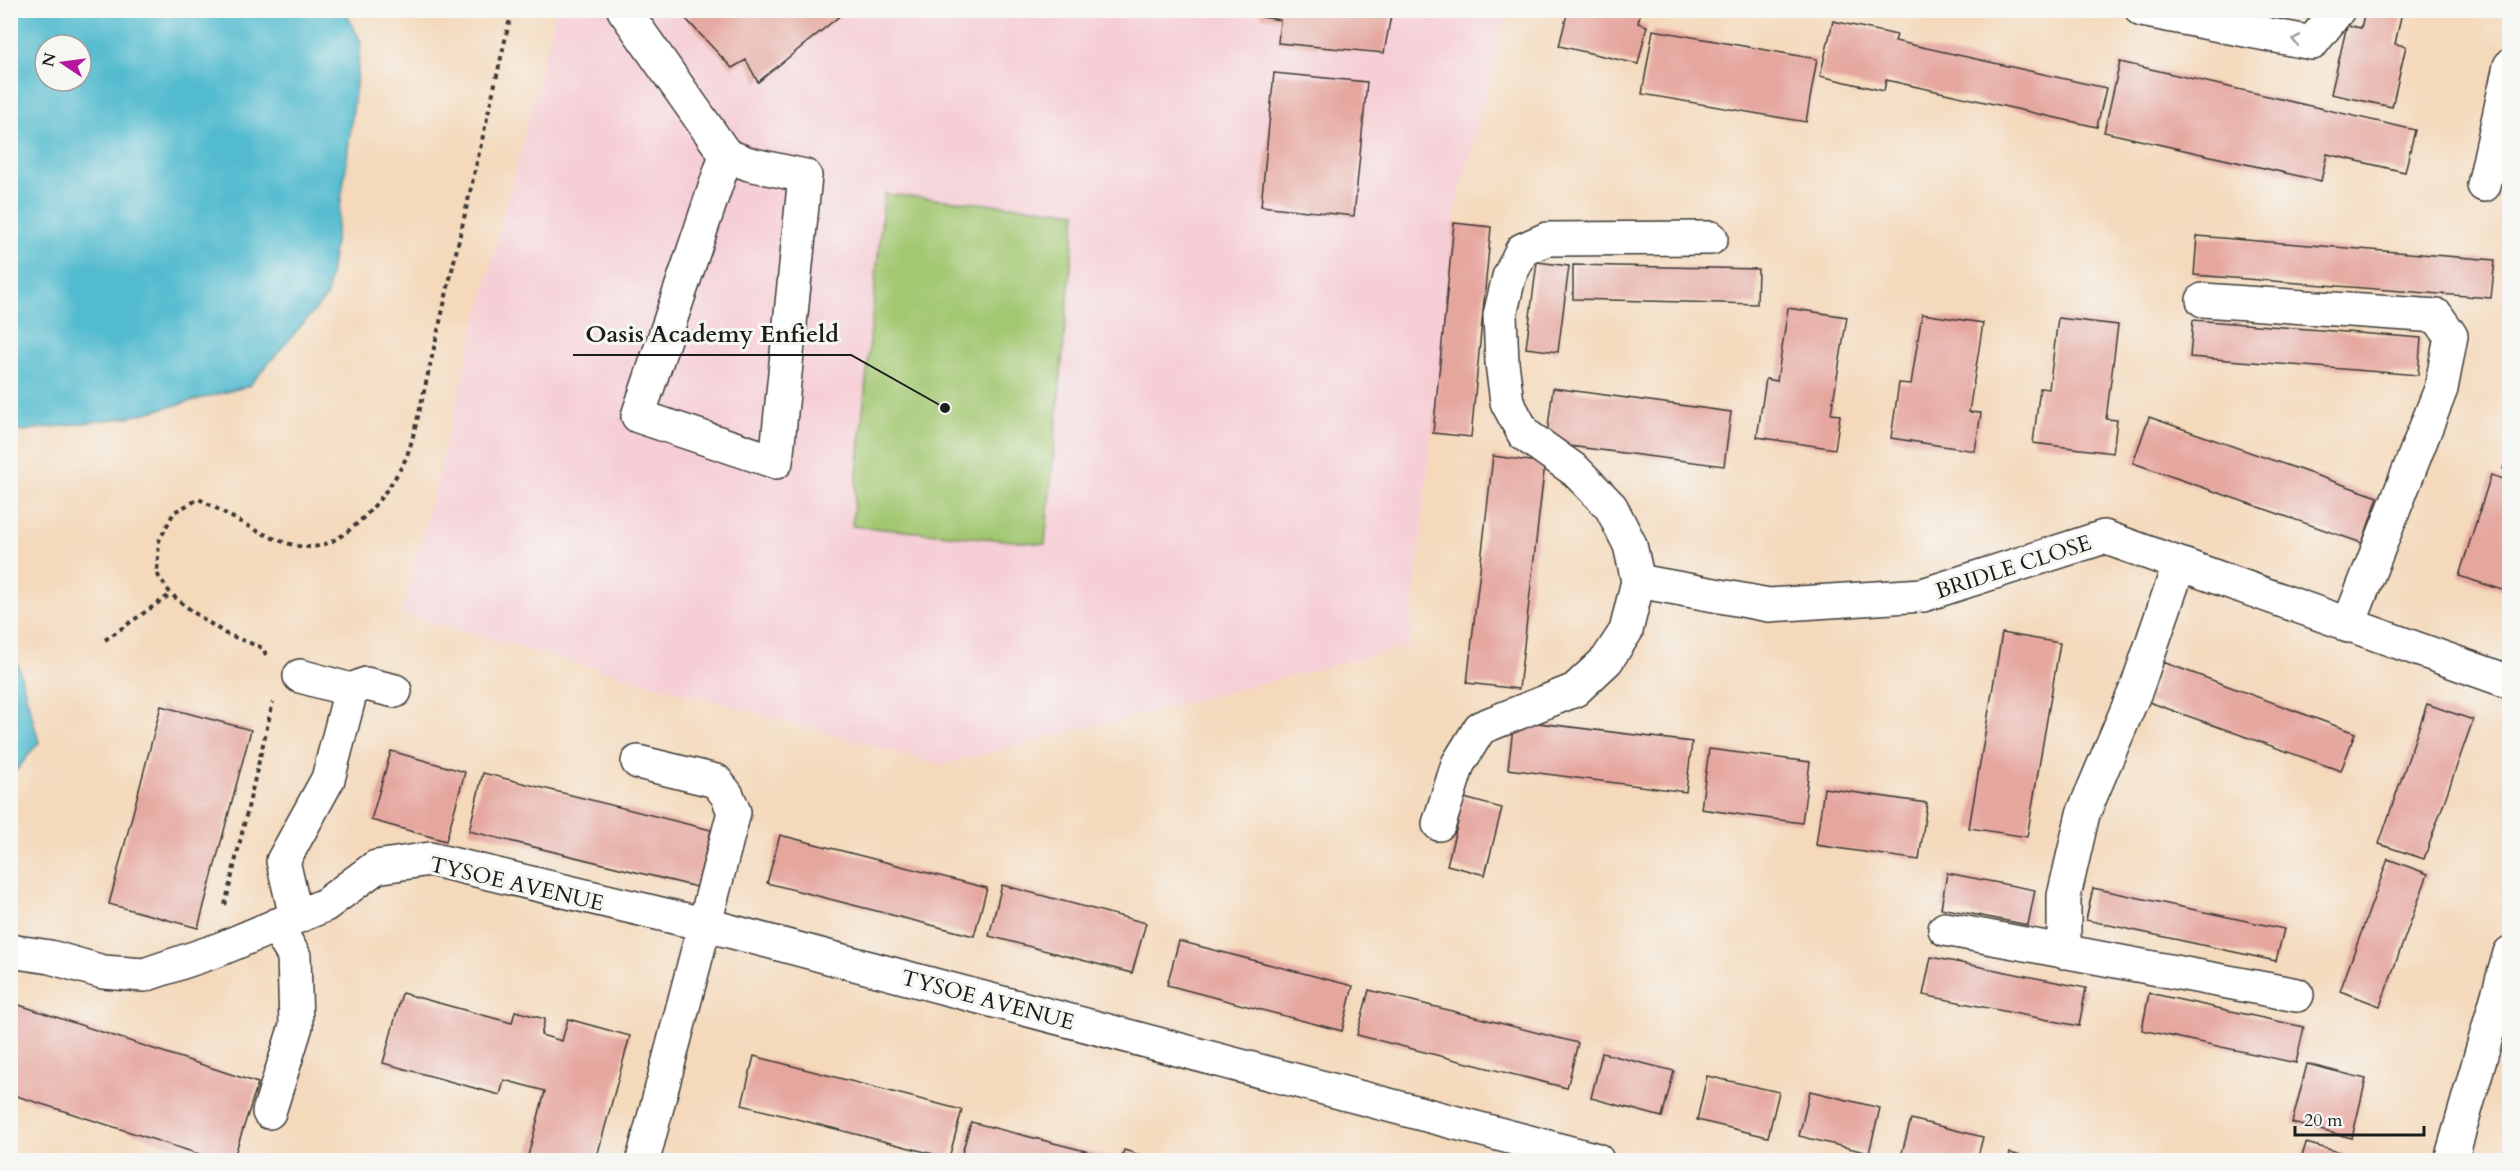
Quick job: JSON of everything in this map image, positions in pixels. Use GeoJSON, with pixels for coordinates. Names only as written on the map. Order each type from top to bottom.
{"type":"FeatureCollection","features":[{"type":"Feature","properties":{"kind":"street"},"geometry":{"type":"LineString","coordinates":[[624,10],[726,155],[749,164],[805,176],[776,462],[638,416],[726,155]]}},
{"type":"Feature","properties":{"kind":"street"},"geometry":{"type":"LineString","coordinates":[[2142,10],[2312,44],[2338,10]]}},
{"type":"Feature","properties":{"kind":"street"},"geometry":{"type":"LineString","coordinates":[[2484,185],[2510,66]]}},
{"type":"Feature","properties":{"kind":"street"},"geometry":{"type":"LineString","coordinates":[[1439,824],[1458,764],[1480,728],[1575,690],[1607,660],[1626,631],[1638,581],[1630,545],[1611,507],[1576,471],[1524,434],[1507,402],[1502,363],[1500,315],[1509,277],[1522,250],[1547,239],[1711,238]]}},
{"type":"Feature","properties":{"kind":"street"},"geometry":{"type":"LineString","coordinates":[[2203,300],[2437,316],[2451,336],[2441,389],[2348,626]]}},
{"type":"Feature","properties":{"kind":"street","name":"BRIDLE CLOSE"},"geometry":{"type":"LineString","coordinates":[[1638,581],[1769,605],[1923,595],[2104,537],[2510,682]]}},
{"type":"Feature","properties":{"kind":"street"},"geometry":{"type":"LineString","coordinates":[[2064,952],[2064,896],[2083,814],[2137,687],[2180,565]]}},
{"type":"Feature","properties":{"kind":"street"},"geometry":{"type":"LineString","coordinates":[[300,676],[351,690],[366,684],[395,691]]}},
{"type":"Feature","properties":{"kind":"street"},"geometry":{"type":"LineString","coordinates":[[269,1112],[296,1026],[294,956],[286,921],[283,861],[328,779],[351,690]]}},
{"type":"Feature","properties":{"kind":"street"},"geometry":{"type":"LineString","coordinates":[[638,762],[716,781],[727,795],[734,812],[643,1161]]}},
{"type":"Feature","properties":{"kind":"street","name":"TYSOE AVENUE"},"geometry":{"type":"LineString","coordinates":[[286,921],[325,905],[376,867],[430,859],[703,924],[1597,1161]]}},
{"type":"Feature","properties":{"kind":"street"},"geometry":{"type":"LineString","coordinates":[[10,951],[50,957],[103,972],[144,975],[218,950],[286,921]]}},
{"type":"Feature","properties":{"kind":"street"},"geometry":{"type":"LineString","coordinates":[[1944,929],[2297,994]]}},
{"type":"Feature","properties":{"kind":"street"},"geometry":{"type":"LineString","coordinates":[[2451,1161],[2510,953]]}},
{"type":"Feature","properties":{"kind":"path"},"geometry":{"type":"LineString","coordinates":[[267,657],[262,648],[226,634],[171,594],[157,574],[159,541],[174,512],[199,499],[285,542],[309,547],[333,541],[372,510],[403,464],[419,413],[512,10]]}},
{"type":"Feature","properties":{"kind":"path"},"geometry":{"type":"LineString","coordinates":[[105,640],[171,594]]}},
{"type":"Feature","properties":{"kind":"path"},"geometry":{"type":"LineString","coordinates":[[218,950],[222,917],[274,698]]}},
{"type":"Feature","properties":{"kind":"shaded area"},"geometry":{"type":"Polygon","coordinates":[[[556,11],[1508,11],[1457,202],[1409,646],[940,765],[402,614],[556,11]]]}},
{"type":"Feature","properties":{"kind":"green space"},"geometry":{"type":"Polygon","coordinates":[[[884,194],[1076,212],[1045,544],[852,526],[884,194]]]}},
{"type":"Feature","properties":{"kind":"water"},"geometry":{"type":"Polygon","coordinates":[[[11,10],[345,11],[361,42],[327,296],[249,386],[130,417],[14,432],[11,531],[11,10]]]}},
{"type":"Feature","properties":{"kind":"water"},"geometry":{"type":"Polygon","coordinates":[[[10,637],[39,742],[11,777],[10,777],[10,637]]]}},
{"type":"Feature","properties":{"kind":"building"},"geometry":{"type":"Polygon","coordinates":[[[697,10],[847,10],[758,82],[746,60],[732,68],[686,19],[697,10]]]}},
{"type":"Feature","properties":{"kind":"building"},"geometry":{"type":"Polygon","coordinates":[[[1261,10],[1392,10],[1384,53],[1278,43],[1280,20],[1261,17],[1261,10]]]}},
{"type":"Feature","properties":{"kind":"building"},"geometry":{"type":"Polygon","coordinates":[[[1568,10],[1641,10],[1638,23],[1647,26],[1638,64],[1559,46],[1568,10]]]}},
{"type":"Feature","properties":{"kind":"building"},"geometry":{"type":"Polygon","coordinates":[[[2365,10],[2402,12],[2395,44],[2406,46],[2392,107],[2331,94],[2347,25],[2361,28],[2365,10]]]}},
{"type":"Feature","properties":{"kind":"building"},"geometry":{"type":"Polygon","coordinates":[[[1833,21],[1897,35],[1895,41],[2106,88],[2097,127],[1886,80],[1884,91],[1820,76],[1833,21]]]}},
{"type":"Feature","properties":{"kind":"building"},"geometry":{"type":"Polygon","coordinates":[[[1653,30],[1817,59],[1806,122],[1642,94],[1653,30]]]}},
{"type":"Feature","properties":{"kind":"building"},"geometry":{"type":"Polygon","coordinates":[[[2120,62],[2415,130],[2405,172],[2327,154],[2321,181],[2104,132],[2120,62]]]}},
{"type":"Feature","properties":{"kind":"building"},"geometry":{"type":"Polygon","coordinates":[[[1274,73],[1367,82],[1354,216],[1261,206],[1274,73]]]}},
{"type":"Feature","properties":{"kind":"building"},"geometry":{"type":"Polygon","coordinates":[[[1454,223],[1491,227],[1471,437],[1433,433],[1454,223]]]}},
{"type":"Feature","properties":{"kind":"building"},"geometry":{"type":"Polygon","coordinates":[[[2197,236],[2495,260],[2491,298],[2194,275],[2197,236]]]}},
{"type":"Feature","properties":{"kind":"building"},"geometry":{"type":"Polygon","coordinates":[[[1537,262],[1569,266],[1558,352],[1526,348],[1537,262]]]}},
{"type":"Feature","properties":{"kind":"building"},"geometry":{"type":"Polygon","coordinates":[[[1573,265],[1758,269],[1757,304],[1573,299],[1573,265]]]}},
{"type":"Feature","properties":{"kind":"building"},"geometry":{"type":"Polygon","coordinates":[[[1788,308],[1847,317],[1831,414],[1840,415],[1835,449],[1757,437],[1766,379],[1777,381],[1788,308]]]}},
{"type":"Feature","properties":{"kind":"building"},"geometry":{"type":"Polygon","coordinates":[[[1922,314],[1983,323],[1969,412],[1981,413],[1975,451],[1891,438],[1899,383],[1911,384],[1922,314]]]}},
{"type":"Feature","properties":{"kind":"building"},"geometry":{"type":"Polygon","coordinates":[[[2058,318],[2118,325],[2106,419],[2117,420],[2113,453],[2033,443],[2040,388],[2049,389],[2058,318]]]}},
{"type":"Feature","properties":{"kind":"building"},"geometry":{"type":"Polygon","coordinates":[[[2193,320],[2421,338],[2418,375],[2190,357],[2193,320]]]}},
{"type":"Feature","properties":{"kind":"building"},"geometry":{"type":"Polygon","coordinates":[[[1553,388],[1731,412],[1724,466],[1546,443],[1553,388]]]}},
{"type":"Feature","properties":{"kind":"building"},"geometry":{"type":"Polygon","coordinates":[[[2149,417],[2378,497],[2362,543],[2133,463],[2149,417]]]}},
{"type":"Feature","properties":{"kind":"building"},"geometry":{"type":"Polygon","coordinates":[[[2510,449],[2510,471],[2503,469],[2510,449]]]}},
{"type":"Feature","properties":{"kind":"building"},"geometry":{"type":"Polygon","coordinates":[[[1493,456],[1545,463],[1519,689],[1467,683],[1493,456]]]}},
{"type":"Feature","properties":{"kind":"building"},"geometry":{"type":"Polygon","coordinates":[[[2491,475],[2510,481],[2510,580],[2506,591],[2459,576],[2491,475]]]}},
{"type":"Feature","properties":{"kind":"building"},"geometry":{"type":"Polygon","coordinates":[[[2002,633],[2060,643],[2027,837],[1969,828],[2002,633]]]}},
{"type":"Feature","properties":{"kind":"building"},"geometry":{"type":"Polygon","coordinates":[[[2163,662],[2355,733],[2341,771],[2149,702],[2163,662]]]}},
{"type":"Feature","properties":{"kind":"building"},"geometry":{"type":"Polygon","coordinates":[[[2427,704],[2473,720],[2424,859],[2379,844],[2427,704]]]}},
{"type":"Feature","properties":{"kind":"building"},"geometry":{"type":"Polygon","coordinates":[[[161,706],[251,730],[198,928],[109,904],[161,706]]]}},
{"type":"Feature","properties":{"kind":"building"},"geometry":{"type":"Polygon","coordinates":[[[1514,720],[1692,742],[1686,792],[1508,769],[1514,720]]]}},
{"type":"Feature","properties":{"kind":"building"},"geometry":{"type":"Polygon","coordinates":[[[1709,749],[1810,762],[1802,823],[1701,809],[1709,749]]]}},
{"type":"Feature","properties":{"kind":"building"},"geometry":{"type":"Polygon","coordinates":[[[391,751],[465,772],[446,841],[371,820],[391,751]]]}},
{"type":"Feature","properties":{"kind":"building"},"geometry":{"type":"Polygon","coordinates":[[[483,773],[711,830],[697,887],[469,831],[483,773]]]}},
{"type":"Feature","properties":{"kind":"building"},"geometry":{"type":"Polygon","coordinates":[[[1824,788],[1927,803],[1919,860],[1816,845],[1824,788]]]}},
{"type":"Feature","properties":{"kind":"building"},"geometry":{"type":"Polygon","coordinates":[[[1464,798],[1502,808],[1485,875],[1447,865],[1464,798]]]}},
{"type":"Feature","properties":{"kind":"building"},"geometry":{"type":"Polygon","coordinates":[[[780,835],[987,888],[974,936],[767,883],[780,835]]]}},
{"type":"Feature","properties":{"kind":"building"},"geometry":{"type":"Polygon","coordinates":[[[2388,859],[2428,874],[2380,1006],[2340,991],[2388,859]]]}},
{"type":"Feature","properties":{"kind":"building"},"geometry":{"type":"Polygon","coordinates":[[[1947,873],[2035,890],[2028,925],[1941,908],[1947,873]]]}},
{"type":"Feature","properties":{"kind":"building"},"geometry":{"type":"Polygon","coordinates":[[[1002,885],[1146,923],[1132,973],[989,936],[1002,885]]]}},
{"type":"Feature","properties":{"kind":"building"},"geometry":{"type":"Polygon","coordinates":[[[2093,888],[2284,929],[2276,961],[2086,920],[2093,888]]]}},
{"type":"Feature","properties":{"kind":"building"},"geometry":{"type":"Polygon","coordinates":[[[1179,941],[1353,986],[1342,1031],[1167,985],[1179,941]]]}},
{"type":"Feature","properties":{"kind":"building"},"geometry":{"type":"Polygon","coordinates":[[[1931,957],[2086,988],[2079,1026],[1923,995],[1931,957]]]}},
{"type":"Feature","properties":{"kind":"building"},"geometry":{"type":"Polygon","coordinates":[[[1369,990],[1578,1043],[1567,1088],[1357,1035],[1369,990]]]}},
{"type":"Feature","properties":{"kind":"building"},"geometry":{"type":"Polygon","coordinates":[[[402,993],[512,1023],[515,1011],[545,1019],[541,1035],[562,1041],[568,1019],[630,1036],[596,1160],[545,1160],[528,1156],[545,1091],[504,1080],[500,1095],[383,1063],[402,993]]]}},
{"type":"Feature","properties":{"kind":"building"},"geometry":{"type":"Polygon","coordinates":[[[2149,993],[2304,1027],[2296,1063],[2142,1030],[2149,993]]]}},
{"type":"Feature","properties":{"kind":"building"},"geometry":{"type":"Polygon","coordinates":[[[10,1002],[258,1083],[233,1160],[218,1160],[10,1094],[10,1002]]]}},
{"type":"Feature","properties":{"kind":"building"},"geometry":{"type":"Polygon","coordinates":[[[1602,1053],[1674,1071],[1662,1117],[1591,1098],[1602,1053]]]}},
{"type":"Feature","properties":{"kind":"building"},"geometry":{"type":"Polygon","coordinates":[[[754,1056],[962,1110],[949,1158],[742,1105],[754,1056]]]}},
{"type":"Feature","properties":{"kind":"building"},"geometry":{"type":"Polygon","coordinates":[[[2307,1064],[2366,1079],[2352,1138],[2292,1123],[2307,1064]]]}},
{"type":"Feature","properties":{"kind":"building"},"geometry":{"type":"Polygon","coordinates":[[[1707,1076],[1779,1092],[1768,1137],[1697,1120],[1707,1076]]]}},
{"type":"Feature","properties":{"kind":"building"},"geometry":{"type":"Polygon","coordinates":[[[1810,1091],[1880,1108],[1869,1153],[1799,1136],[1810,1091]]]}},
{"type":"Feature","properties":{"kind":"building"},"geometry":{"type":"Polygon","coordinates":[[[1911,1119],[1983,1137],[1977,1160],[1900,1160],[1911,1119]]]}},
{"type":"Feature","properties":{"kind":"building"},"geometry":{"type":"Polygon","coordinates":[[[971,1122],[1109,1157],[1108,1160],[960,1160],[971,1122]]]}},
{"type":"Feature","properties":{"kind":"building"},"geometry":{"type":"Polygon","coordinates":[[[2306,1143],[2346,1154],[2344,1160],[2301,1160],[2306,1143]]]}},
{"type":"Feature","properties":{"kind":"building"},"geometry":{"type":"Polygon","coordinates":[[[1124,1150],[1157,1160],[1121,1160],[1124,1150]]]}},
{"type":"Feature","properties":{"kind":"building"},"geometry":{"type":"Polygon","coordinates":[[[2010,1153],[2036,1160],[2008,1160],[2010,1153]]]}},
{"type":"Feature","properties":{"kind":"place","name":"Oasis Academy Enfield"},"geometry":{"type":"Point","coordinates":[945,408]}}]}
